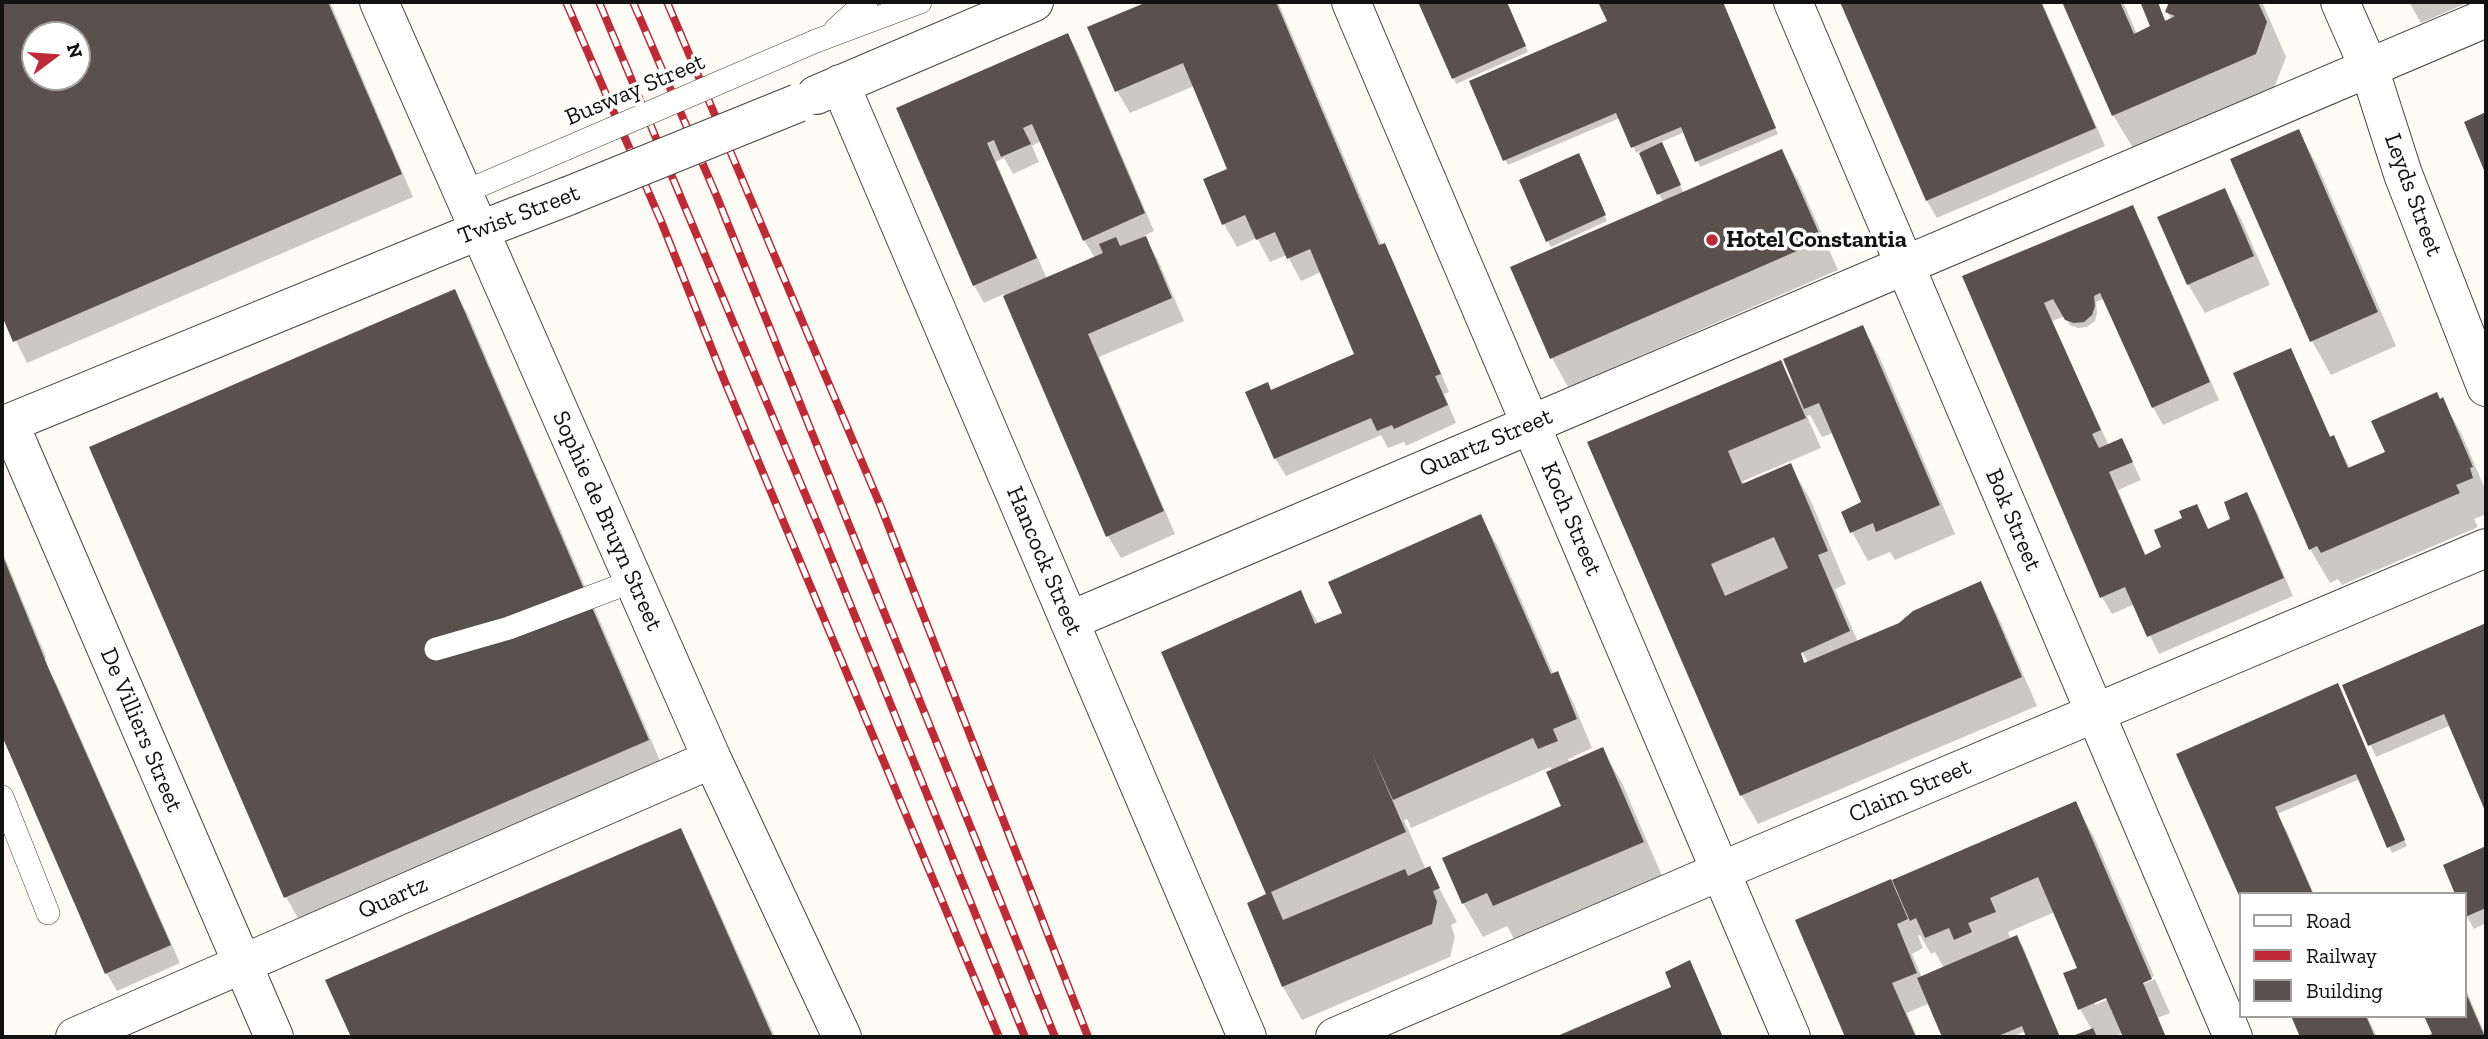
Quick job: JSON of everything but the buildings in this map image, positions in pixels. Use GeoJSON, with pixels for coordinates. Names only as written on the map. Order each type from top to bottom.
{"type":"FeatureCollection","features":[{"type":"Feature","properties":{"kind":"street","name":"Sophie de Bruyn Street"},"geometry":{"type":"LineString","coordinates":[[379,2],[712,759],[842,1037]]}},
{"type":"Feature","properties":{"kind":"street","name":"Twist Street"},"geometry":{"type":"LineString","coordinates":[[4,418],[568,197],[1034,2]]}},
{"type":"Feature","properties":{"kind":"street","name":"Koch Street"},"geometry":{"type":"LineString","coordinates":[[1351,2],[1791,1037]]}},
{"type":"Feature","properties":{"kind":"street","name":"Bok Street"},"geometry":{"type":"LineString","coordinates":[[1793,2],[2233,1037]]}},
{"type":"Feature","properties":{"kind":"street","name":"Leyds Street"},"geometry":{"type":"LineString","coordinates":[[2340,2],[2369,68],[2403,174],[2486,387]]}},
{"type":"Feature","properties":{"kind":"street"},"geometry":{"type":"LineString","coordinates":[[2369,68],[2486,18]]}},
{"type":"Feature","properties":{"kind":"street","name":"Quartz Street"},"geometry":{"type":"LineString","coordinates":[[1069,621],[2369,68]]}},
{"type":"Feature","properties":{"kind":"street","name":"Hancock Street"},"geometry":{"type":"LineString","coordinates":[[840,85],[1247,1037]]}},
{"type":"Feature","properties":{"kind":"street","name":"De Villiers Street"},"geometry":{"type":"LineString","coordinates":[[4,418],[274,1037]]}},
{"type":"Feature","properties":{"kind":"street","name":"Claim Street"},"geometry":{"type":"LineString","coordinates":[[1335,1037],[2486,548]]}},
{"type":"Feature","properties":{"kind":"street","name":"Quartz"},"geometry":{"type":"LineString","coordinates":[[75,1037],[712,759]]}},
{"type":"Feature","properties":{"kind":"lane","name":"Busway Street"},"geometry":{"type":"LineString","coordinates":[[822,38],[866,2]]}},
{"type":"Feature","properties":{"kind":"lane","name":"Busway Street"},"geometry":{"type":"LineString","coordinates":[[462,193],[822,38],[920,2]]}},
{"type":"Feature","properties":{"kind":"lane"},"geometry":{"type":"LineString","coordinates":[[436,649],[509,628],[633,581]]}},
{"type":"Feature","properties":{"kind":"lane"},"geometry":{"type":"LineString","coordinates":[[2,797],[48,913]]}},
{"type":"Feature","properties":{"kind":"railway"},"geometry":{"type":"LineString","coordinates":[[566,2],[661,221],[725,382],[999,1037]]}},
{"type":"Feature","properties":{"kind":"railway"},"geometry":{"type":"LineString","coordinates":[[599,2],[821,532],[1025,1037]]}},
{"type":"Feature","properties":{"kind":"railway"},"geometry":{"type":"LineString","coordinates":[[633,2],[717,197],[1055,1037]]}},
{"type":"Feature","properties":{"kind":"railway"},"geometry":{"type":"LineString","coordinates":[[667,2],[881,507],[1088,1037]]}},
{"type":"Feature","properties":{"kind":"place","name":"Hotel Constantia"},"geometry":{"type":"Point","coordinates":[1712,240]}}]}
